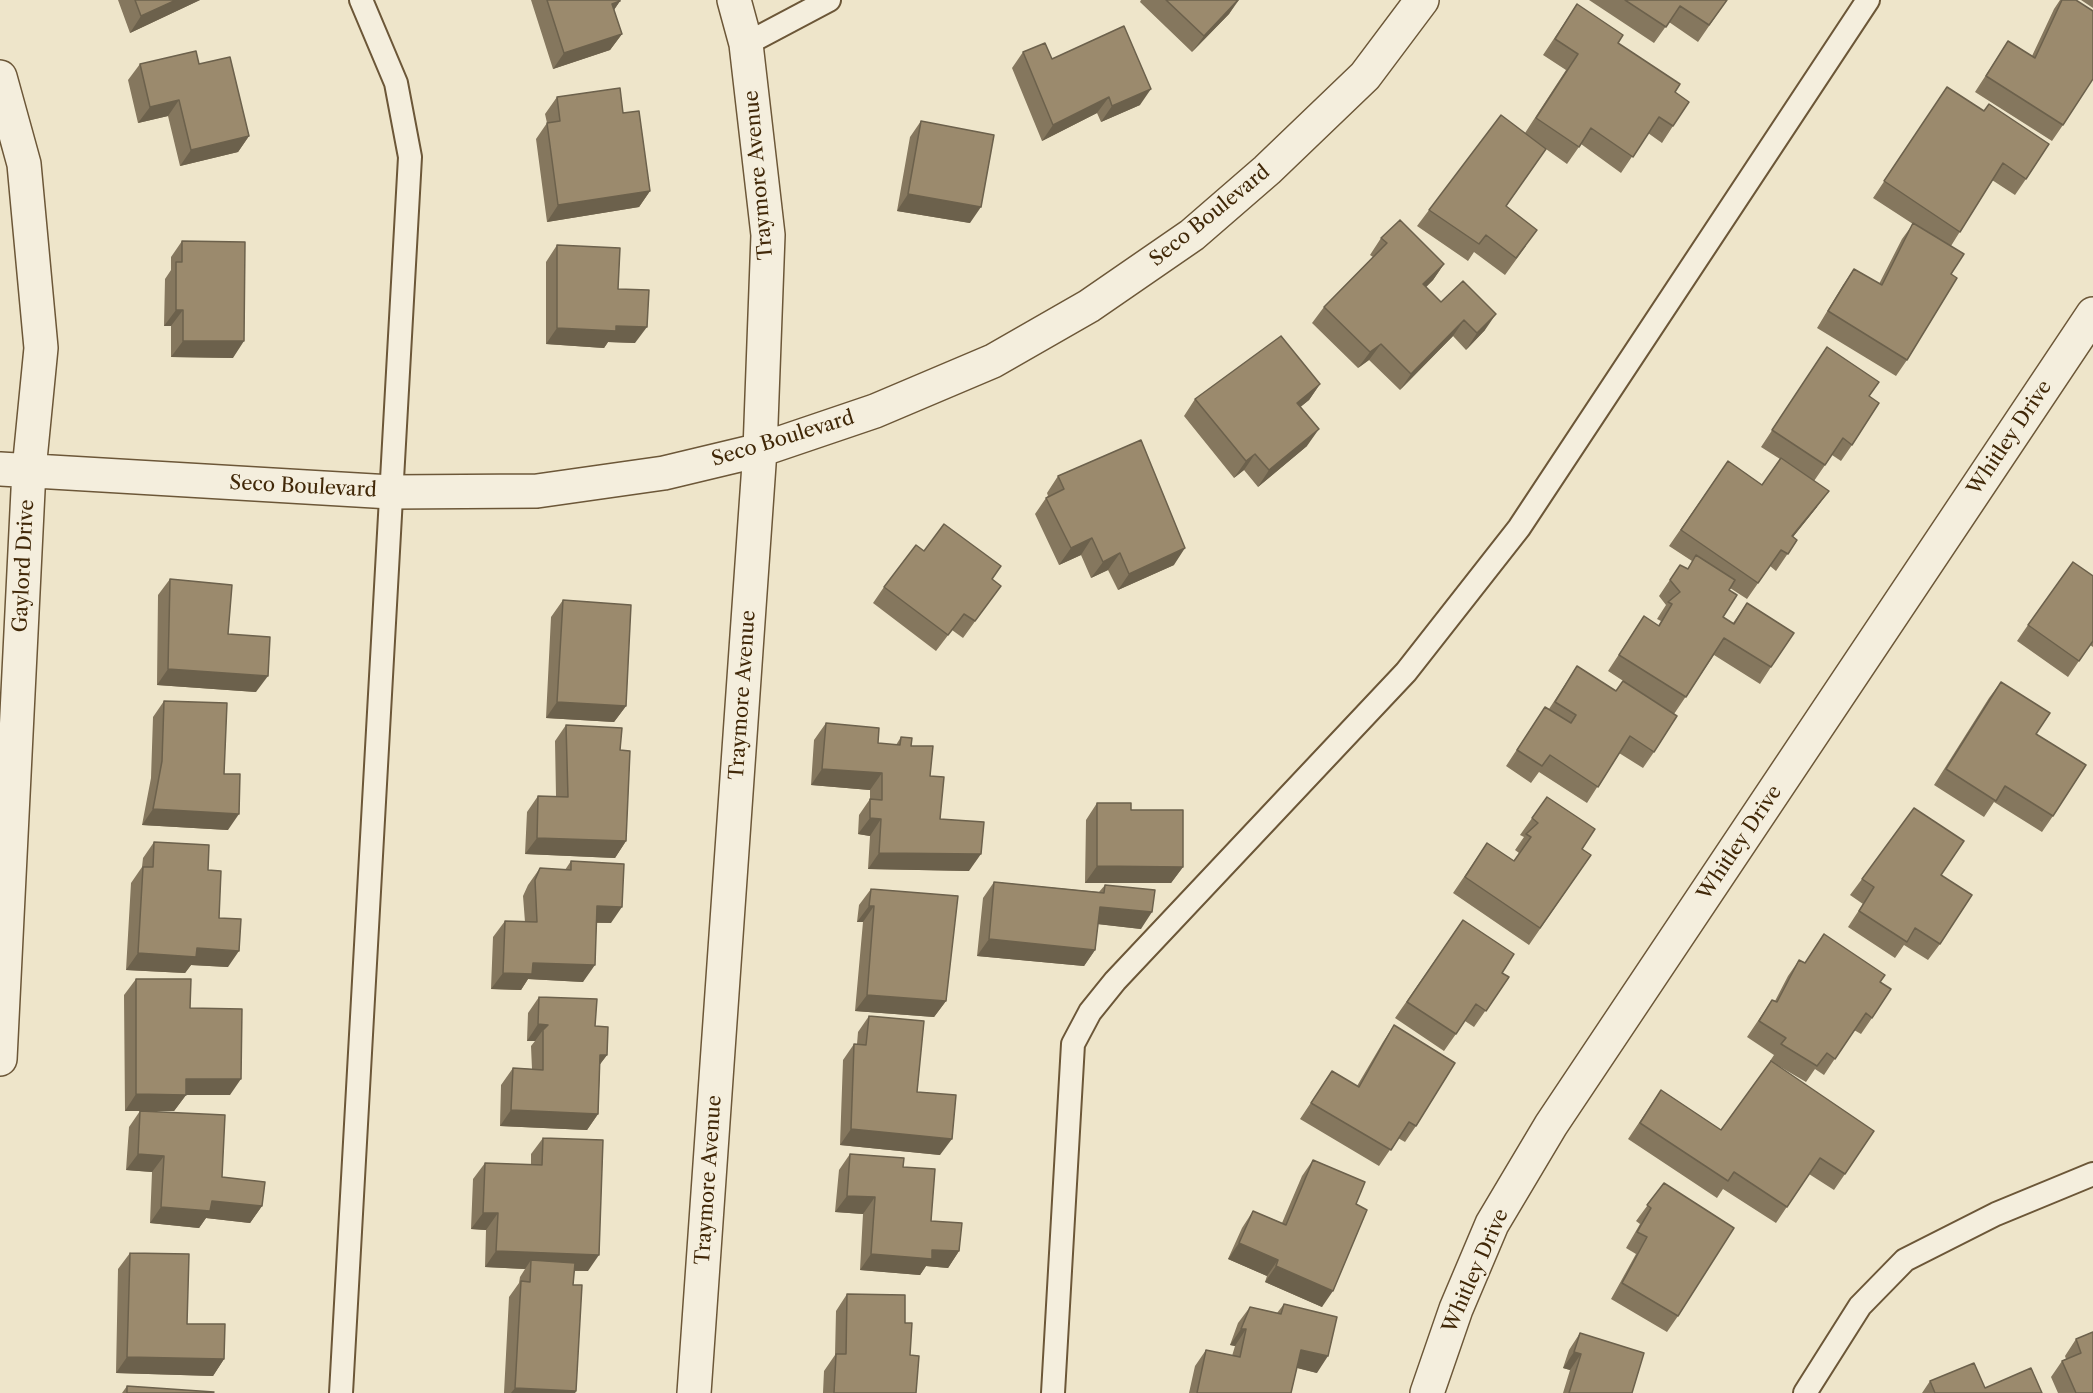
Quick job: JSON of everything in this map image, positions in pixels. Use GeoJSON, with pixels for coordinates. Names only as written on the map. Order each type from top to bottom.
{"type":"FeatureCollection","features":[{"type":"Feature","properties":{"kind":"street","name":"Traymore Avenue"},"geometry":{"type":"LineString","coordinates":[[694,1393],[760,450],[768,235],[746,44],[734,0]]}},
{"type":"Feature","properties":{"kind":"street","name":"Seco Boulevard"},"geometry":{"type":"LineString","coordinates":[[14,470],[391,492],[537,490],[664,473],[760,450],[875,411],[993,361],[1089,306],[1192,235],[1267,170],[1365,76],[1422,0]]}},
{"type":"Feature","properties":{"kind":"street","name":"Gaylord Drive"},"geometry":{"type":"LineString","coordinates":[[0,77],[24,164],[40,348],[14,470],[0,1059]]}},
{"type":"Feature","properties":{"kind":"street","name":"Whitley Drive"},"geometry":{"type":"LineString","coordinates":[[1427,1393],[1456,1309],[1492,1224],[1551,1125],[2093,314]]}},
{"type":"Feature","properties":{"kind":"lane"},"geometry":{"type":"LineString","coordinates":[[341,1393],[410,157],[396,83],[361,0]]}},
{"type":"Feature","properties":{"kind":"lane"},"geometry":{"type":"LineString","coordinates":[[746,44],[829,0]]}},
{"type":"Feature","properties":{"kind":"lane"},"geometry":{"type":"LineString","coordinates":[[1053,1393],[1073,1044],[1089,1012],[1115,981],[1406,672],[1519,528],[1868,0]]}},
{"type":"Feature","properties":{"kind":"lane"},"geometry":{"type":"LineString","coordinates":[[1805,1393],[1860,1306],[1905,1260],[1996,1214],[2093,1174]]}},
{"type":"Feature","properties":{"kind":"building"},"geometry":{"type":"Polygon","coordinates":[[[135,0],[176,0],[141,16],[135,0]]]}},
{"type":"Feature","properties":{"kind":"building"},"geometry":{"type":"Polygon","coordinates":[[[547,0],[620,0],[612,4],[622,34],[564,53],[547,0]]]}},
{"type":"Feature","properties":{"kind":"building"},"geometry":{"type":"Polygon","coordinates":[[[1166,0],[1238,0],[1204,36],[1166,0]]]}},
{"type":"Feature","properties":{"kind":"building"},"geometry":{"type":"Polygon","coordinates":[[[1625,0],[1727,0],[1709,25],[1680,6],[1666,27],[1625,0]]]}},
{"type":"Feature","properties":{"kind":"building"},"geometry":{"type":"Polygon","coordinates":[[[2062,0],[2076,0],[2093,11],[2093,79],[2063,125],[1986,76],[2008,41],[2035,58],[2062,0]]]}},
{"type":"Feature","properties":{"kind":"building"},"geometry":{"type":"Polygon","coordinates":[[[1577,4],[1623,35],[1618,43],[1680,84],[1675,92],[1689,102],[1673,126],[1659,117],[1633,157],[1591,128],[1579,147],[1536,118],[1578,54],[1555,39],[1577,4]]]}},
{"type":"Feature","properties":{"kind":"building"},"geometry":{"type":"Polygon","coordinates":[[[1124,26],[1151,89],[1112,106],[1109,97],[1053,125],[1023,52],[1045,43],[1052,59],[1124,26]]]}},
{"type":"Feature","properties":{"kind":"building"},"geometry":{"type":"Polygon","coordinates":[[[196,51],[199,64],[230,57],[249,136],[191,150],[179,100],[150,107],[140,64],[196,51]]]}},
{"type":"Feature","properties":{"kind":"building"},"geometry":{"type":"Polygon","coordinates":[[[1947,87],[1984,111],[1989,104],[2049,144],[2026,179],[2003,163],[1960,232],[1884,181],[1947,87]]]}},
{"type":"Feature","properties":{"kind":"building"},"geometry":{"type":"Polygon","coordinates":[[[620,88],[623,113],[639,111],[650,191],[558,205],[547,123],[560,121],[557,97],[620,88]]]}},
{"type":"Feature","properties":{"kind":"building"},"geometry":{"type":"Polygon","coordinates":[[[1501,115],[1546,149],[1506,206],[1537,230],[1516,258],[1486,235],[1479,244],[1429,210],[1501,115]]]}},
{"type":"Feature","properties":{"kind":"building"},"geometry":{"type":"Polygon","coordinates":[[[921,121],[994,135],[981,207],[908,194],[921,121]]]}},
{"type":"Feature","properties":{"kind":"building"},"geometry":{"type":"Polygon","coordinates":[[[1400,220],[1444,264],[1423,284],[1441,302],[1463,281],[1496,314],[1477,333],[1464,320],[1411,374],[1381,344],[1370,352],[1324,307],[1387,243],[1381,238],[1400,220]]]}},
{"type":"Feature","properties":{"kind":"building"},"geometry":{"type":"Polygon","coordinates":[[[1913,223],[1964,254],[1951,274],[1957,278],[1907,360],[1828,311],[1854,269],[1882,285],[1913,223]]]}},
{"type":"Feature","properties":{"kind":"building"},"geometry":{"type":"Polygon","coordinates":[[[182,241],[245,242],[244,341],[183,341],[183,310],[176,310],[176,262],[182,262],[182,241]]]}},
{"type":"Feature","properties":{"kind":"building"},"geometry":{"type":"Polygon","coordinates":[[[557,245],[620,248],[618,289],[649,290],[647,327],[616,326],[616,331],[557,328],[557,245]]]}},
{"type":"Feature","properties":{"kind":"building"},"geometry":{"type":"Polygon","coordinates":[[[1281,336],[1320,384],[1297,403],[1319,429],[1269,470],[1255,454],[1246,461],[1195,399],[1281,336]]]}},
{"type":"Feature","properties":{"kind":"building"},"geometry":{"type":"Polygon","coordinates":[[[1827,347],[1879,382],[1869,396],[1879,403],[1852,445],[1843,438],[1825,465],[1772,430],[1827,347]]]}},
{"type":"Feature","properties":{"kind":"building"},"geometry":{"type":"Polygon","coordinates":[[[1141,440],[1185,548],[1129,574],[1120,553],[1103,562],[1092,538],[1071,548],[1046,498],[1064,489],[1058,476],[1141,440]]]}},
{"type":"Feature","properties":{"kind":"building"},"geometry":{"type":"Polygon","coordinates":[[[1781,458],[1829,491],[1792,536],[1797,540],[1788,554],[1781,550],[1758,583],[1681,530],[1728,461],[1762,485],[1781,458]]]}},
{"type":"Feature","properties":{"kind":"building"},"geometry":{"type":"Polygon","coordinates":[[[944,524],[1001,566],[992,579],[1001,586],[975,621],[964,614],[948,635],[884,587],[916,545],[924,551],[944,524]]]}},
{"type":"Feature","properties":{"kind":"building"},"geometry":{"type":"Polygon","coordinates":[[[1696,555],[1735,580],[1729,590],[1737,595],[1723,617],[1734,624],[1747,603],[1794,633],[1771,667],[1724,638],[1686,697],[1619,655],[1644,616],[1659,626],[1672,604],[1668,602],[1680,592],[1670,580],[1680,565],[1688,569],[1696,555]]]}},
{"type":"Feature","properties":{"kind":"building"},"geometry":{"type":"Polygon","coordinates":[[[2073,562],[2093,576],[2093,641],[2079,661],[2028,625],[2073,562]]]}},
{"type":"Feature","properties":{"kind":"building"},"geometry":{"type":"Polygon","coordinates":[[[170,579],[232,585],[228,634],[270,637],[268,676],[168,669],[170,579]]]}},
{"type":"Feature","properties":{"kind":"building"},"geometry":{"type":"Polygon","coordinates":[[[563,600],[631,605],[626,706],[557,702],[563,600]]]}},
{"type":"Feature","properties":{"kind":"building"},"geometry":{"type":"Polygon","coordinates":[[[1577,666],[1616,691],[1623,681],[1677,716],[1654,752],[1630,736],[1598,787],[1550,755],[1542,766],[1517,750],[1545,707],[1571,723],[1576,715],[1555,702],[1577,666]]]}},
{"type":"Feature","properties":{"kind":"building"},"geometry":{"type":"Polygon","coordinates":[[[2001,682],[2050,713],[2036,734],[2086,765],[2053,816],[2005,786],[1996,801],[1946,769],[2001,682]]]}},
{"type":"Feature","properties":{"kind":"building"},"geometry":{"type":"Polygon","coordinates":[[[164,701],[227,703],[224,774],[240,774],[239,814],[153,809],[162,761],[164,701]]]}},
{"type":"Feature","properties":{"kind":"building"},"geometry":{"type":"Polygon","coordinates":[[[826,723],[879,728],[878,743],[900,745],[901,737],[912,738],[911,746],[933,746],[930,776],[944,777],[940,819],[984,822],[981,854],[879,853],[881,819],[870,818],[870,799],[882,800],[882,773],[822,769],[826,723]]]}},
{"type":"Feature","properties":{"kind":"building"},"geometry":{"type":"Polygon","coordinates":[[[566,725],[622,728],[620,750],[630,751],[626,841],[537,838],[538,796],[568,797],[566,725]]]}},
{"type":"Feature","properties":{"kind":"building"},"geometry":{"type":"Polygon","coordinates":[[[1547,797],[1595,829],[1582,849],[1591,855],[1540,928],[1465,877],[1487,843],[1514,861],[1531,837],[1526,834],[1538,823],[1532,818],[1547,797]]]}},
{"type":"Feature","properties":{"kind":"building"},"geometry":{"type":"Polygon","coordinates":[[[1097,803],[1131,803],[1131,810],[1183,810],[1183,867],[1097,866],[1097,803]]]}},
{"type":"Feature","properties":{"kind":"building"},"geometry":{"type":"Polygon","coordinates":[[[1914,808],[1964,841],[1941,875],[1972,895],[1940,944],[1915,928],[1907,942],[1859,911],[1874,887],[1862,879],[1914,808]]]}},
{"type":"Feature","properties":{"kind":"building"},"geometry":{"type":"Polygon","coordinates":[[[154,842],[209,845],[208,870],[221,871],[219,918],[241,919],[239,951],[197,948],[196,957],[138,953],[143,867],[153,867],[154,842]]]}},
{"type":"Feature","properties":{"kind":"building"},"geometry":{"type":"Polygon","coordinates":[[[571,861],[624,864],[622,907],[597,906],[595,965],[533,963],[532,974],[503,973],[505,921],[537,922],[535,880],[540,868],[571,870],[571,861]]]}},
{"type":"Feature","properties":{"kind":"building"},"geometry":{"type":"Polygon","coordinates":[[[994,882],[1104,893],[1105,885],[1155,890],[1152,912],[1100,907],[1095,950],[989,939],[994,882]]]}},
{"type":"Feature","properties":{"kind":"building"},"geometry":{"type":"Polygon","coordinates":[[[871,889],[958,896],[946,1001],[867,995],[874,906],[869,906],[871,889]]]}},
{"type":"Feature","properties":{"kind":"building"},"geometry":{"type":"Polygon","coordinates":[[[1463,920],[1514,954],[1502,973],[1509,977],[1486,1011],[1476,1004],[1456,1034],[1407,1002],[1463,920]]]}},
{"type":"Feature","properties":{"kind":"building"},"geometry":{"type":"Polygon","coordinates":[[[1824,934],[1885,975],[1880,982],[1891,989],[1872,1018],[1866,1013],[1835,1059],[1827,1053],[1817,1066],[1781,1044],[1786,1038],[1759,1021],[1772,1000],[1777,1002],[1799,960],[1805,963],[1824,934]]]}},
{"type":"Feature","properties":{"kind":"building"},"geometry":{"type":"Polygon","coordinates":[[[136,979],[191,979],[190,1008],[242,1009],[241,1079],[186,1079],[186,1095],[136,1094],[136,979]]]}},
{"type":"Feature","properties":{"kind":"building"},"geometry":{"type":"Polygon","coordinates":[[[539,997],[597,999],[595,1026],[608,1027],[607,1055],[600,1055],[598,1114],[511,1110],[513,1068],[543,1070],[543,1030],[548,1025],[538,1024],[539,997]]]}},
{"type":"Feature","properties":{"kind":"building"},"geometry":{"type":"Polygon","coordinates":[[[869,1016],[924,1021],[917,1092],[956,1095],[952,1139],[851,1129],[854,1044],[866,1045],[869,1016]]]}},
{"type":"Feature","properties":{"kind":"building"},"geometry":{"type":"Polygon","coordinates":[[[1394,1025],[1455,1063],[1416,1126],[1409,1122],[1391,1150],[1311,1103],[1332,1071],[1359,1087],[1394,1025]]]}},
{"type":"Feature","properties":{"kind":"building"},"geometry":{"type":"Polygon","coordinates":[[[1771,1061],[1874,1131],[1845,1174],[1820,1158],[1787,1207],[1734,1172],[1728,1181],[1640,1123],[1661,1090],[1721,1130],[1771,1061]]]}},
{"type":"Feature","properties":{"kind":"building"},"geometry":{"type":"Polygon","coordinates":[[[140,1111],[225,1115],[222,1177],[265,1182],[262,1206],[212,1201],[210,1211],[161,1207],[164,1156],[138,1154],[140,1111]]]}},
{"type":"Feature","properties":{"kind":"building"},"geometry":{"type":"Polygon","coordinates":[[[543,1138],[603,1140],[599,1255],[496,1251],[498,1213],[483,1213],[485,1163],[542,1165],[543,1138]]]}},
{"type":"Feature","properties":{"kind":"building"},"geometry":{"type":"Polygon","coordinates":[[[850,1154],[904,1158],[903,1167],[935,1169],[931,1221],[962,1223],[959,1251],[932,1250],[932,1259],[871,1254],[875,1197],[847,1196],[850,1154]]]}},
{"type":"Feature","properties":{"kind":"building"},"geometry":{"type":"Polygon","coordinates":[[[1313,1160],[1365,1182],[1356,1204],[1367,1210],[1333,1291],[1276,1266],[1278,1260],[1239,1243],[1253,1211],[1286,1225],[1313,1160]]]}},
{"type":"Feature","properties":{"kind":"building"},"geometry":{"type":"Polygon","coordinates":[[[1664,1183],[1734,1228],[1678,1316],[1622,1283],[1647,1237],[1637,1232],[1651,1208],[1647,1205],[1664,1183]]]}},
{"type":"Feature","properties":{"kind":"building"},"geometry":{"type":"Polygon","coordinates":[[[130,1253],[189,1254],[187,1324],[225,1324],[224,1359],[127,1357],[130,1253]]]}},
{"type":"Feature","properties":{"kind":"building"},"geometry":{"type":"Polygon","coordinates":[[[531,1260],[575,1263],[573,1285],[582,1285],[576,1391],[515,1388],[521,1281],[530,1282],[531,1260]]]}},
{"type":"Feature","properties":{"kind":"building"},"geometry":{"type":"Polygon","coordinates":[[[847,1294],[905,1295],[905,1323],[912,1323],[910,1355],[919,1356],[916,1393],[834,1393],[836,1354],[846,1354],[847,1294]]]}},
{"type":"Feature","properties":{"kind":"building"},"geometry":{"type":"Polygon","coordinates":[[[1284,1304],[1337,1317],[1328,1356],[1301,1350],[1291,1393],[1197,1393],[1206,1350],[1240,1357],[1246,1329],[1241,1329],[1250,1307],[1281,1314],[1284,1304]]]}},
{"type":"Feature","properties":{"kind":"building"},"geometry":{"type":"Polygon","coordinates":[[[2093,1332],[2093,1393],[2076,1393],[2062,1361],[2081,1353],[2076,1339],[2093,1332]]]}},
{"type":"Feature","properties":{"kind":"building"},"geometry":{"type":"Polygon","coordinates":[[[1580,1333],[1644,1353],[1632,1393],[1569,1393],[1581,1354],[1574,1352],[1580,1333]]]}},
{"type":"Feature","properties":{"kind":"building"},"geometry":{"type":"Polygon","coordinates":[[[1974,1363],[1985,1388],[2031,1368],[2042,1393],[1935,1393],[1930,1381],[1974,1363]]]}},
{"type":"Feature","properties":{"kind":"building"},"geometry":{"type":"Polygon","coordinates":[[[127,1386],[214,1392],[127,1393],[127,1386]]]}}]}
